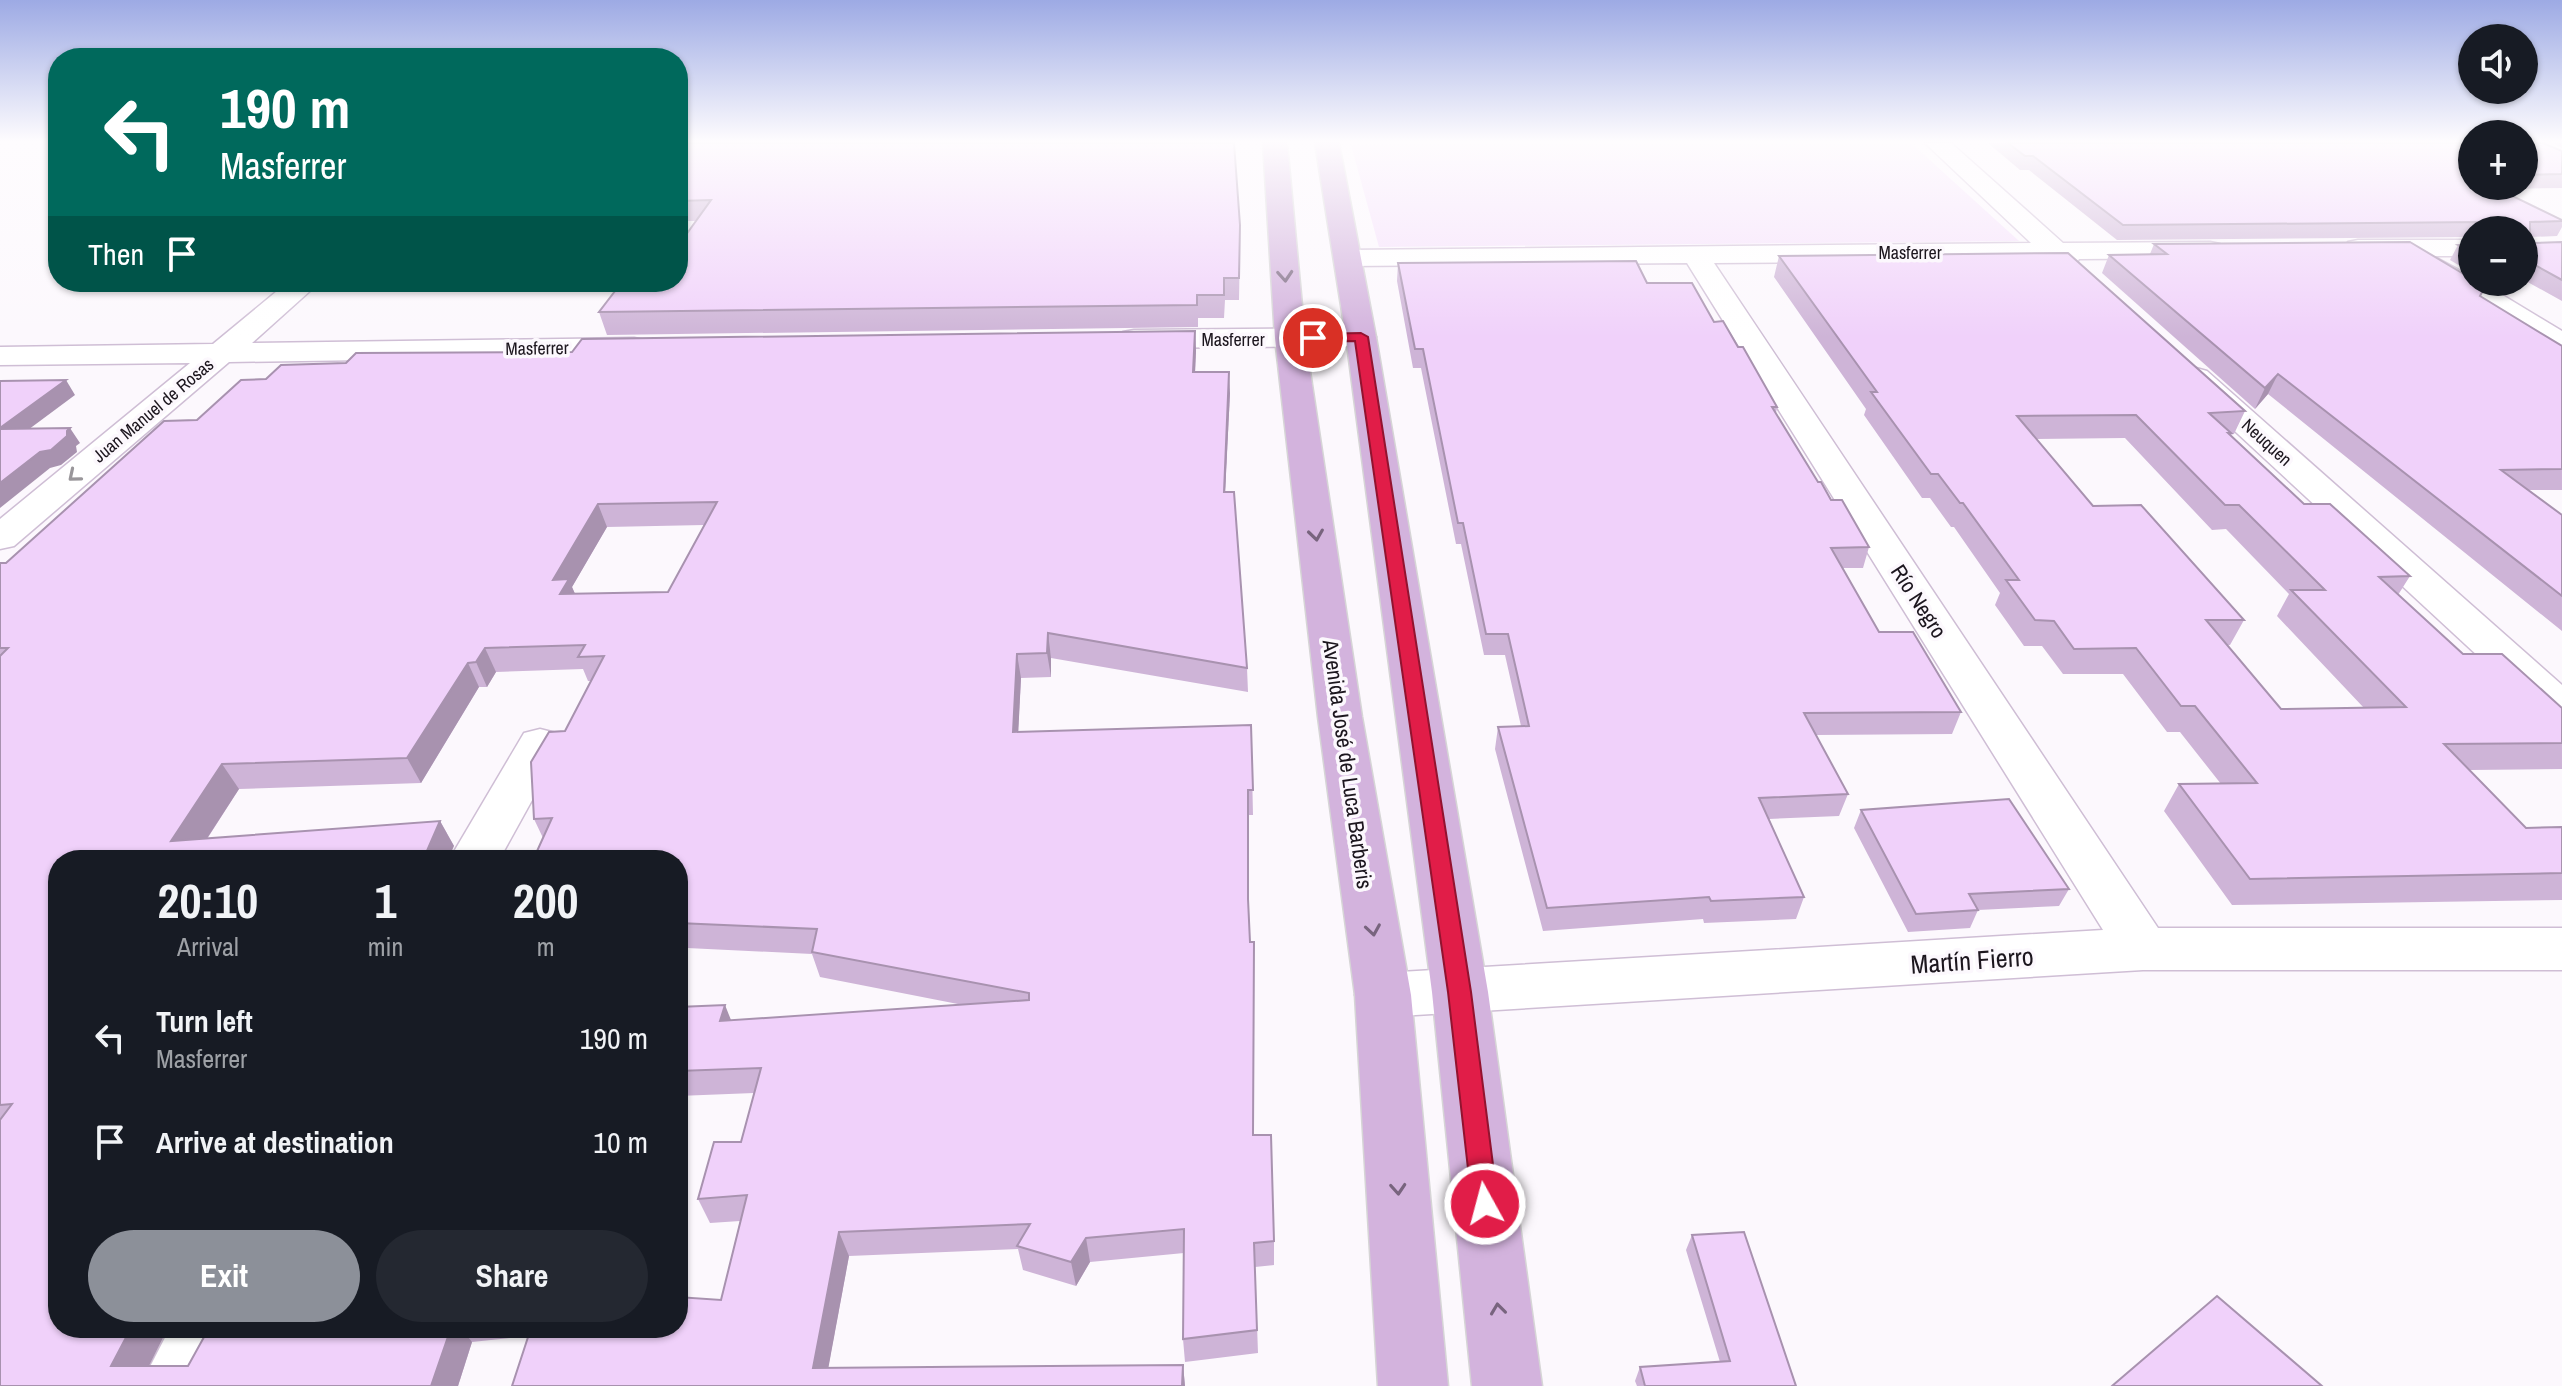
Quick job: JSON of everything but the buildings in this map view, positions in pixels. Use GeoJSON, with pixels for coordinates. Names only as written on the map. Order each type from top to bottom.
{"type":"FeatureCollection","features":[{"type":"Feature","properties":{"kind":"main road","name":"Avenida José de Luca Barberis"},"geometry":{"type":"LineString","coordinates":[[1280,208],[1290,338],[1340,717],[1383,995],[1413,1386]]}},
{"type":"Feature","properties":{"kind":"main road"},"geometry":{"type":"LineString","coordinates":[[1339,208],[1460,992],[1507,1386]]}},
{"type":"Feature","properties":{"kind":"street"},"geometry":{"type":"LineString","coordinates":[[2008,208],[2091,283]]}},
{"type":"Feature","properties":{"kind":"street"},"geometry":{"type":"LineString","coordinates":[[2406,248],[2562,344]]}},
{"type":"Feature","properties":{"kind":"street"},"geometry":{"type":"LineString","coordinates":[[2326,249],[2458,248]]}},
{"type":"Feature","properties":{"kind":"street","name":"Masferrer"},"geometry":{"type":"LineString","coordinates":[[1348,258],[2230,250]]}},
{"type":"Feature","properties":{"kind":"street","name":"Río Negro"},"geometry":{"type":"LineString","coordinates":[[1694,253],[2143,949]]}},
{"type":"Feature","properties":{"kind":"street","name":"Juan Manuel de Rosas"},"geometry":{"type":"LineString","coordinates":[[0,538],[294,292]]}},
{"type":"Feature","properties":{"kind":"street","name":"Masferrer"},"geometry":{"type":"LineString","coordinates":[[1099,340],[1361,337]]}},
{"type":"Feature","properties":{"kind":"street","name":"Masferrer"},"geometry":{"type":"LineString","coordinates":[[0,356],[668,346]]}},
{"type":"Feature","properties":{"kind":"street","name":"Neuquen"},"geometry":{"type":"LineString","coordinates":[[2173,358],[2562,709]]}},
{"type":"Feature","properties":{"kind":"street"},"geometry":{"type":"LineString","coordinates":[[480,850],[540,744]]}},
{"type":"Feature","properties":{"kind":"street","name":"Martín Fierro"},"geometry":{"type":"LineString","coordinates":[[1383,995],[2143,949],[2562,949]]}},
{"type":"Feature","properties":{"kind":"street"},"geometry":{"type":"LineString","coordinates":[[175,1386],[202,1338]]}},
{"type":"Feature","properties":{"kind":"shaded area"},"geometry":{"type":"Polygon","coordinates":[[[1368,208],[1982,208],[2019,241],[1379,247],[1368,208]]]}},
{"type":"Feature","properties":{"kind":"route"},"geometry":{"type":"LineString","coordinates":[[1313,338],[1361,337],[1460,992],[1485,1204]]}}]}
